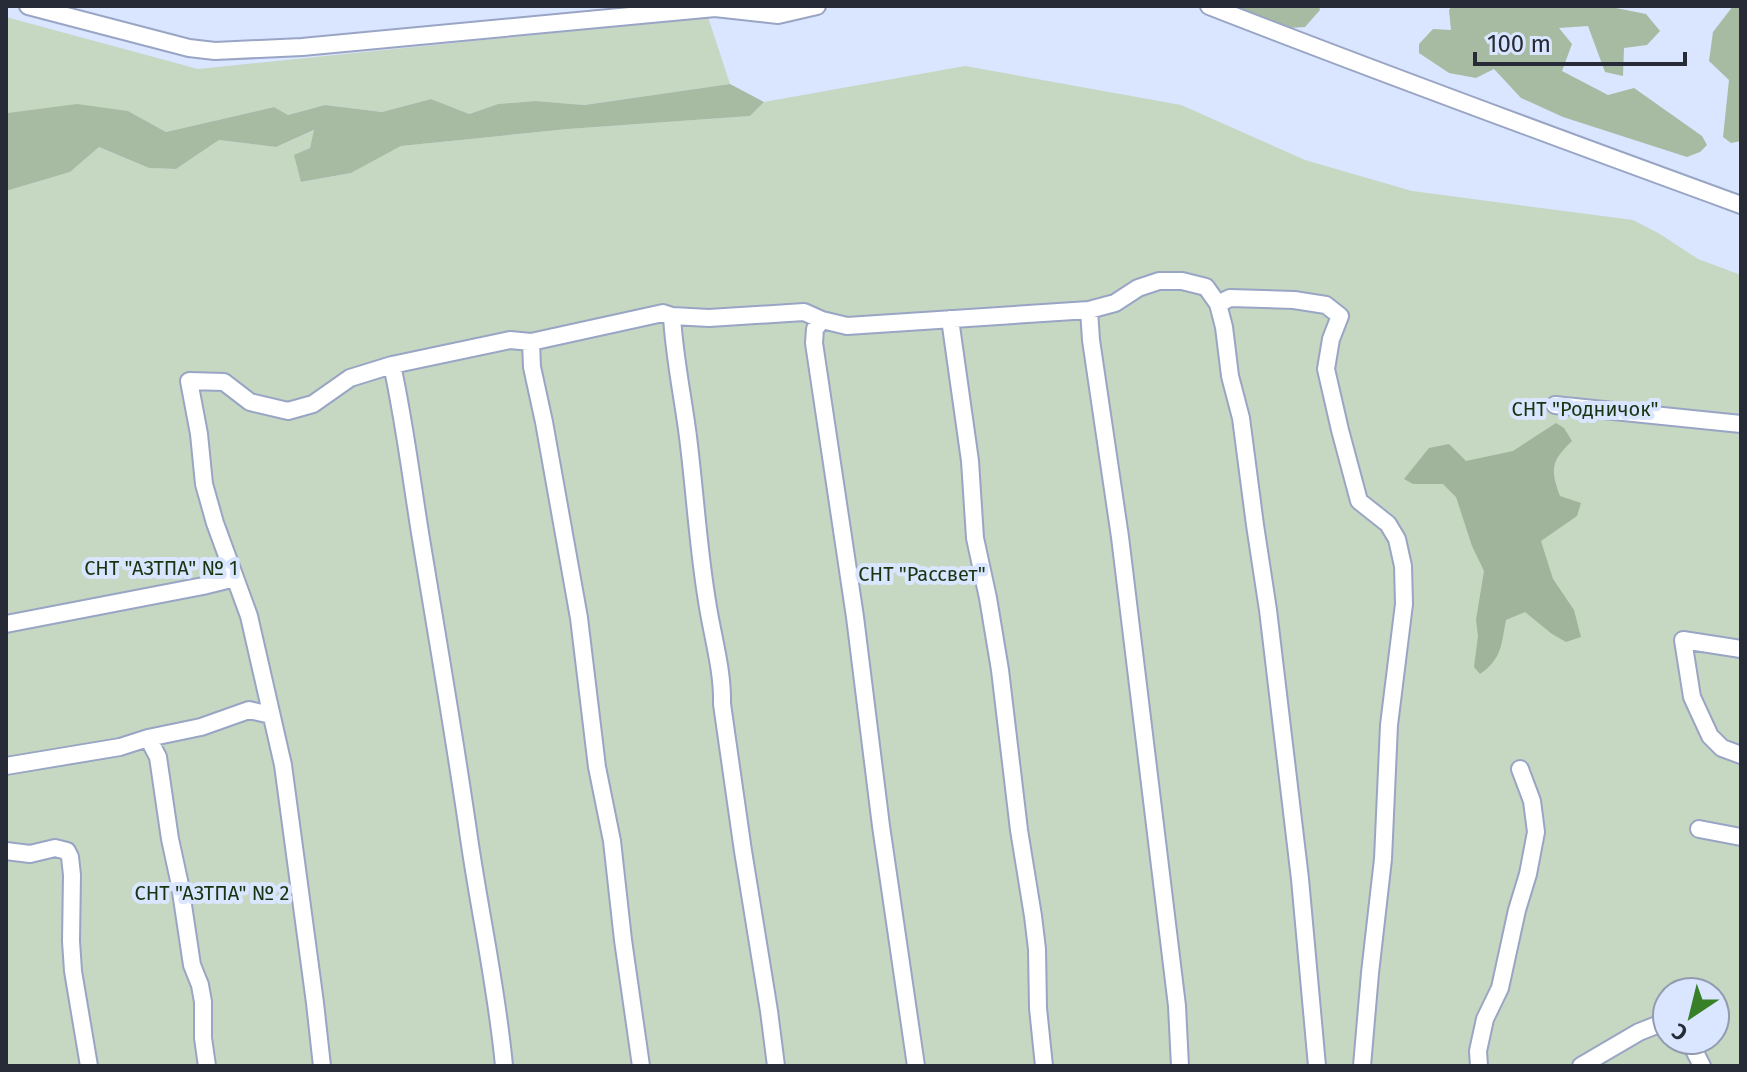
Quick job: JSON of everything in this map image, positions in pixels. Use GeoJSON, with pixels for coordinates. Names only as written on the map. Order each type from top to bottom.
{"type":"FeatureCollection","features":[{"type":"Feature","properties":{"kind":"lane"},"geometry":{"type":"LineString","coordinates":[[28,6],[189,48],[215,51],[302,47],[715,8],[778,15],[817,6]]}},
{"type":"Feature","properties":{"kind":"lane"},"geometry":{"type":"LineString","coordinates":[[1209,6],[1391,77],[1741,205]]}},
{"type":"Feature","properties":{"kind":"lane"},"geometry":{"type":"LineString","coordinates":[[322,1066],[283,765],[249,616],[204,484],[189,381],[224,382],[250,402],[288,411],[313,404],[350,378],[392,365],[510,340],[531,342],[663,313],[709,318],[804,312],[847,326],[1089,310],[1115,303],[1138,288],[1159,281],[1182,281],[1206,287],[1218,304],[1230,376],[1241,418],[1268,610],[1300,879],[1317,1066]]}},
{"type":"Feature","properties":{"kind":"lane"},"geometry":{"type":"LineString","coordinates":[[1218,304],[1230,298],[1294,300],[1326,305],[1340,316],[1331,339],[1326,369],[1340,430],[1359,501],[1388,524],[1397,539],[1403,566],[1404,604],[1389,725],[1383,859],[1362,1066]]}},
{"type":"Feature","properties":{"kind":"lane"},"geometry":{"type":"LineString","coordinates":[[1089,310],[1177,1006],[1180,1066]]}},
{"type":"Feature","properties":{"kind":"lane"},"geometry":{"type":"LineString","coordinates":[[672,316],[706,599],[722,687],[776,1066]]}},
{"type":"Feature","properties":{"kind":"lane"},"geometry":{"type":"LineString","coordinates":[[950,319],[970,461],[975,538],[1000,670],[1019,830],[1033,916],[1044,1066]]}},
{"type":"Feature","properties":{"kind":"lane"},"geometry":{"type":"LineString","coordinates":[[822,320],[815,329],[814,343],[916,1066]]}},
{"type":"Feature","properties":{"kind":"lane"},"geometry":{"type":"LineString","coordinates":[[531,342],[532,367],[579,618],[597,767],[612,841],[641,1066]]}},
{"type":"Feature","properties":{"kind":"lane"},"geometry":{"type":"LineString","coordinates":[[392,365],[457,750],[504,1066]]}},
{"type":"Feature","properties":{"kind":"lane"},"geometry":{"type":"LineString","coordinates":[[1555,405],[1741,424]]}},
{"type":"Feature","properties":{"kind":"lane"},"geometry":{"type":"LineString","coordinates":[[6,624],[235,578]]}},
{"type":"Feature","properties":{"kind":"lane"},"geometry":{"type":"LineString","coordinates":[[1741,649],[1683,640],[1692,697],[1710,736],[1722,748],[1741,755]]}},
{"type":"Feature","properties":{"kind":"lane"},"geometry":{"type":"LineString","coordinates":[[6,766],[107,750],[201,727],[249,710],[271,715]]}},
{"type":"Feature","properties":{"kind":"lane"},"geometry":{"type":"LineString","coordinates":[[148,738],[158,757],[184,924],[192,965],[200,985],[207,1066]]}},
{"type":"Feature","properties":{"kind":"lane"},"geometry":{"type":"LineString","coordinates":[[1479,1066],[1478,1051],[1485,1019],[1500,988],[1536,832],[1532,801],[1520,769]]}},
{"type":"Feature","properties":{"kind":"lane"},"geometry":{"type":"LineString","coordinates":[[1699,829],[1741,837]]}},
{"type":"Feature","properties":{"kind":"lane"},"geometry":{"type":"LineString","coordinates":[[6,851],[30,854],[55,848],[67,851],[70,857],[73,971],[89,1066]]}},
{"type":"Feature","properties":{"kind":"lane"},"geometry":{"type":"LineString","coordinates":[[1581,1066],[1651,1027]]}},
{"type":"Feature","properties":{"kind":"green space"},"geometry":{"type":"Polygon","coordinates":[[[6,17],[198,69],[708,17],[730,84],[583,105],[535,101],[498,104],[468,114],[431,99],[382,112],[325,105],[288,115],[274,107],[166,132],[128,111],[6,112],[6,17]]]}},
{"type":"Feature","properties":{"kind":"green space","name":"СНТ \"Рассвет\""},"geometry":{"type":"Polygon","coordinates":[[[965,66],[1181,105],[1305,160],[1412,191],[1633,220],[1698,259],[1741,275],[1741,1066],[6,1066],[6,191],[70,172],[99,147],[149,168],[176,169],[219,140],[276,147],[315,130],[310,148],[295,155],[302,182],[351,173],[401,146],[568,129],[750,116],[764,102],[965,66]]]}},
{"type":"Feature","properties":{"kind":"shaded area"},"geometry":{"type":"Polygon","coordinates":[[[1210,6],[1319,6],[1320,10],[1305,27],[1274,29],[1210,6]]]}},
{"type":"Feature","properties":{"kind":"shaded area"},"geometry":{"type":"Polygon","coordinates":[[[1452,6],[1614,6],[1646,14],[1660,31],[1647,45],[1624,48],[1623,76],[1605,72],[1588,26],[1559,28],[1572,44],[1562,71],[1608,95],[1634,88],[1702,136],[1707,145],[1700,152],[1687,157],[1563,117],[1521,98],[1494,69],[1476,78],[1449,73],[1419,53],[1419,44],[1433,29],[1451,30],[1449,10],[1452,6]]]}},
{"type":"Feature","properties":{"kind":"shaded area"},"geometry":{"type":"Polygon","coordinates":[[[1733,6],[1741,6],[1741,141],[1731,143],[1723,137],[1729,80],[1709,61],[1713,32],[1733,6]]]}},
{"type":"Feature","properties":{"kind":"shaded area"},"geometry":{"type":"Polygon","coordinates":[[[730,84],[764,102],[750,116],[568,129],[401,146],[351,173],[301,182],[294,155],[310,148],[314,130],[276,147],[219,140],[176,169],[149,168],[99,147],[70,172],[6,191],[6,112],[77,104],[128,111],[166,132],[274,107],[288,115],[325,105],[382,112],[431,99],[469,114],[498,104],[535,101],[584,105],[730,84]]]}},
{"type":"Feature","properties":{"kind":"shaded area"},"geometry":{"type":"Polygon","coordinates":[[[1556,423],[1564,428],[1572,441],[1554,466],[1557,487],[1560,496],[1581,503],[1577,516],[1541,541],[1553,579],[1574,610],[1581,637],[1566,642],[1525,612],[1506,620],[1497,657],[1480,674],[1474,667],[1478,636],[1476,620],[1484,571],[1456,497],[1443,484],[1413,484],[1404,479],[1429,448],[1449,444],[1466,461],[1513,451],[1556,423]]]}},
{"type":"Feature","properties":{"kind":"park label","name":"СНТ \"Родничок\""},"geometry":{"type":"Point","coordinates":[1585,409]}},
{"type":"Feature","properties":{"kind":"park label","name":"СНТ \"АЗТПА\" № 1"},"geometry":{"type":"Point","coordinates":[161,568]}},
{"type":"Feature","properties":{"kind":"park label","name":"СНТ \"АЗТПА\" № 2"},"geometry":{"type":"Point","coordinates":[212,893]}}]}
